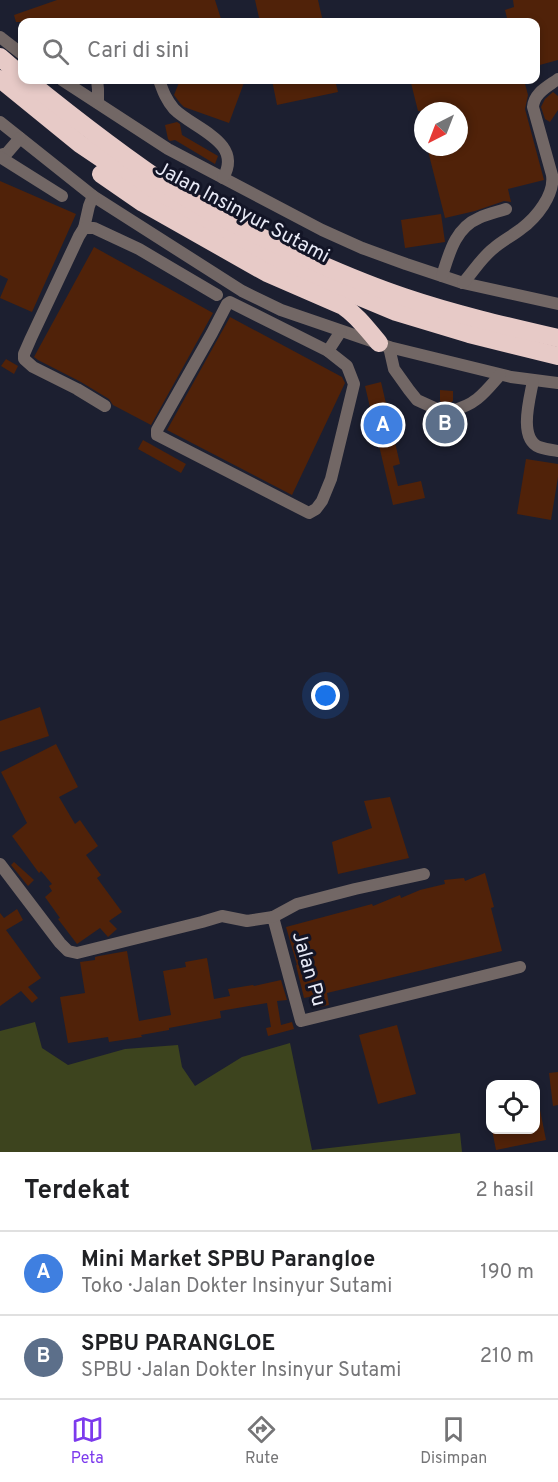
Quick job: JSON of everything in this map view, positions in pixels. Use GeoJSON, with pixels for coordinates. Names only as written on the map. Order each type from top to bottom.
{"type":"FeatureCollection","features":[{"type":"Feature","properties":{"kind":"highway"},"geometry":{"type":"LineString","coordinates":[[0,57],[18,73]]}},
{"type":"Feature","properties":{"kind":"highway","name":"Jalan Insinyur Sutami"},"geometry":{"type":"LineString","coordinates":[[0,79],[80,144],[126,176],[221,231],[300,272],[396,312],[469,334],[558,356]]}},
{"type":"Feature","properties":{"kind":"highway","name":"Jalan Insinyur Sutami"},"geometry":{"type":"LineString","coordinates":[[32,84],[95,135],[178,193],[307,260],[405,297],[480,320],[558,338]]}},
{"type":"Feature","properties":{"kind":"highway"},"geometry":{"type":"LineString","coordinates":[[0,94],[56,141],[143,203],[267,273],[343,306],[359,318],[384,345]]}},
{"type":"Feature","properties":{"kind":"street"},"geometry":{"type":"LineString","coordinates":[[0,37],[18,51]]}},
{"type":"Feature","properties":{"kind":"street"},"geometry":{"type":"LineString","coordinates":[[463,283],[492,249],[528,223],[550,193],[552,175],[533,102],[538,94],[558,79]]}},
{"type":"Feature","properties":{"kind":"street"},"geometry":{"type":"LineString","coordinates":[[68,84],[168,149],[322,231],[362,248],[463,283],[558,304]]}},
{"type":"Feature","properties":{"kind":"street"},"geometry":{"type":"LineString","coordinates":[[97,84],[98,103]]}},
{"type":"Feature","properties":{"kind":"street"},"geometry":{"type":"LineString","coordinates":[[160,84],[166,99],[175,110],[224,147],[228,157],[228,169],[223,178]]}},
{"type":"Feature","properties":{"kind":"street"},"geometry":{"type":"LineString","coordinates":[[0,122],[93,196],[242,291],[281,310],[384,345],[500,375],[558,383]]}},
{"type":"Feature","properties":{"kind":"street"},"geometry":{"type":"LineString","coordinates":[[0,156],[7,153],[20,138]]}},
{"type":"Feature","properties":{"kind":"street"},"geometry":{"type":"LineString","coordinates":[[0,156],[62,196]]}},
{"type":"Feature","properties":{"kind":"street"},"geometry":{"type":"LineString","coordinates":[[93,196],[88,206],[84,228],[31,338],[24,359],[33,367],[105,406]]}},
{"type":"Feature","properties":{"kind":"street"},"geometry":{"type":"LineString","coordinates":[[442,276],[451,247],[466,226],[477,218],[506,209]]}},
{"type":"Feature","properties":{"kind":"street"},"geometry":{"type":"LineString","coordinates":[[84,228],[94,228],[139,249],[218,295]]}},
{"type":"Feature","properties":{"kind":"street"},"geometry":{"type":"LineString","coordinates":[[230,302],[328,351],[347,366],[354,384],[331,479],[322,501],[316,509],[309,513],[157,435],[157,430],[230,302]]}},
{"type":"Feature","properties":{"kind":"street"},"geometry":{"type":"LineString","coordinates":[[328,351],[341,331]]}},
{"type":"Feature","properties":{"kind":"street"},"geometry":{"type":"LineString","coordinates":[[384,345],[394,369],[417,400],[439,411]]}},
{"type":"Feature","properties":{"kind":"street"},"geometry":{"type":"LineString","coordinates":[[453,410],[466,407],[485,392],[500,375]]}},
{"type":"Feature","properties":{"kind":"street"},"geometry":{"type":"LineString","coordinates":[[532,381],[526,427],[528,435],[537,447],[558,451]]}},
{"type":"Feature","properties":{"kind":"street","name":"Jalan Pu"},"geometry":{"type":"LineString","coordinates":[[0,864],[68,951],[77,952],[222,916],[248,921],[273,917],[301,1021],[520,967]]}},
{"type":"Feature","properties":{"kind":"street"},"geometry":{"type":"LineString","coordinates":[[273,917],[297,904],[424,874]]}},
{"type":"Feature","properties":{"kind":"green space"},"geometry":{"type":"Polygon","coordinates":[[[35,1022],[42,1048],[68,1065],[125,1049],[178,1045],[182,1067],[195,1086],[242,1057],[290,1043],[312,1150],[460,1133],[462,1152],[0,1152],[0,1031],[35,1022]]]}},
{"type":"Feature","properties":{"kind":"building"},"geometry":{"type":"Polygon","coordinates":[[[57,0],[215,0],[221,18],[18,18],[16,22],[14,15],[57,0]]]}},
{"type":"Feature","properties":{"kind":"building"},"geometry":{"type":"Polygon","coordinates":[[[255,0],[318,0],[322,18],[259,18],[255,0]]]}},
{"type":"Feature","properties":{"kind":"building"},"geometry":{"type":"Polygon","coordinates":[[[513,0],[558,0],[558,60],[540,65],[540,18],[507,18],[505,10],[514,7],[513,0]]]}},
{"type":"Feature","properties":{"kind":"building"},"geometry":{"type":"Polygon","coordinates":[[[178,84],[244,84],[229,123],[184,107],[174,95],[178,84]]]}},
{"type":"Feature","properties":{"kind":"building"},"geometry":{"type":"Polygon","coordinates":[[[273,84],[336,84],[338,92],[277,105],[273,84]]]}},
{"type":"Feature","properties":{"kind":"building"},"geometry":{"type":"Polygon","coordinates":[[[411,84],[525,84],[528,95],[525,109],[544,180],[508,189],[511,202],[504,201],[445,218],[429,156],[468,156],[468,102],[416,102],[411,84]]]}},
{"type":"Feature","properties":{"kind":"building"},"geometry":{"type":"Polygon","coordinates":[[[553,92],[558,96],[558,110],[550,122],[545,119],[541,107],[545,99],[553,92]]]}},
{"type":"Feature","properties":{"kind":"building"},"geometry":{"type":"Polygon","coordinates":[[[177,122],[180,124],[182,135],[218,156],[215,164],[175,140],[168,139],[165,125],[177,122]]]}},
{"type":"Feature","properties":{"kind":"building"},"geometry":{"type":"Polygon","coordinates":[[[0,181],[76,214],[32,312],[0,298],[8,279],[0,275],[0,181]]]}},
{"type":"Feature","properties":{"kind":"building"},"geometry":{"type":"Polygon","coordinates":[[[441,214],[445,242],[405,248],[401,220],[441,214]]]}},
{"type":"Feature","properties":{"kind":"building"},"geometry":{"type":"Polygon","coordinates":[[[94,247],[213,313],[151,425],[113,405],[109,399],[81,382],[34,357],[94,247]]]}},
{"type":"Feature","properties":{"kind":"building"},"geometry":{"type":"Polygon","coordinates":[[[230,317],[342,377],[345,383],[292,495],[167,430],[230,317]]]}},
{"type":"Feature","properties":{"kind":"building"},"geometry":{"type":"Polygon","coordinates":[[[6,359],[18,366],[14,374],[1,366],[6,359]]]}},
{"type":"Feature","properties":{"kind":"building"},"geometry":{"type":"Polygon","coordinates":[[[381,382],[400,464],[393,466],[398,486],[421,481],[425,498],[393,505],[365,386],[381,382]]]}},
{"type":"Feature","properties":{"kind":"building"},"geometry":{"type":"Polygon","coordinates":[[[440,390],[453,391],[453,401],[446,406],[440,401],[440,390]]]}},
{"type":"Feature","properties":{"kind":"building"},"geometry":{"type":"Polygon","coordinates":[[[446,414],[452,418],[451,438],[438,437],[439,418],[446,414]]]}},
{"type":"Feature","properties":{"kind":"building"},"geometry":{"type":"Polygon","coordinates":[[[143,440],[186,464],[181,473],[138,449],[143,440]]]}},
{"type":"Feature","properties":{"kind":"building"},"geometry":{"type":"Polygon","coordinates":[[[526,459],[558,464],[551,520],[517,514],[526,459]]]}},
{"type":"Feature","properties":{"kind":"building"},"geometry":{"type":"Polygon","coordinates":[[[40,707],[49,736],[0,752],[0,721],[40,707]]]}},
{"type":"Feature","properties":{"kind":"building"},"geometry":{"type":"Polygon","coordinates":[[[56,744],[78,787],[59,797],[75,824],[80,820],[98,846],[86,855],[101,875],[97,878],[122,912],[109,921],[117,929],[108,937],[100,928],[77,944],[45,897],[52,891],[49,886],[52,884],[41,871],[39,873],[12,836],[27,823],[1,772],[56,744]]]}},
{"type":"Feature","properties":{"kind":"building"},"geometry":{"type":"Polygon","coordinates":[[[390,797],[409,858],[338,874],[332,842],[372,828],[364,801],[390,797]]]}},
{"type":"Feature","properties":{"kind":"building"},"geometry":{"type":"Polygon","coordinates":[[[14,862],[34,880],[28,886],[11,865],[14,862]]]}},
{"type":"Feature","properties":{"kind":"building"},"geometry":{"type":"Polygon","coordinates":[[[485,873],[502,951],[327,993],[329,1005],[320,1007],[318,995],[304,998],[286,927],[372,904],[373,906],[400,895],[401,898],[420,890],[445,884],[444,880],[464,878],[465,881],[485,873]]]}},
{"type":"Feature","properties":{"kind":"building"},"geometry":{"type":"Polygon","coordinates":[[[17,909],[23,920],[6,930],[41,978],[28,987],[38,998],[32,1003],[21,991],[0,1006],[0,913],[4,918],[17,909]]]}},
{"type":"Feature","properties":{"kind":"building"},"geometry":{"type":"Polygon","coordinates":[[[127,951],[139,1021],[171,1015],[163,971],[186,967],[185,962],[207,958],[214,999],[230,996],[228,989],[281,980],[287,1000],[277,1001],[281,1025],[292,1022],[294,1029],[268,1036],[266,1028],[271,1027],[267,1003],[220,1011],[221,1018],[169,1028],[169,1030],[141,1035],[142,1037],[109,1042],[108,1037],[68,1043],[60,997],[85,993],[80,962],[127,951]]]}},
{"type":"Feature","properties":{"kind":"building"},"geometry":{"type":"Polygon","coordinates":[[[397,1025],[416,1094],[378,1104],[359,1035],[397,1025]]]}},
{"type":"Feature","properties":{"kind":"building"},"geometry":{"type":"Polygon","coordinates":[[[558,1072],[558,1105],[553,1106],[549,1073],[558,1072]]]}},
{"type":"Feature","properties":{"kind":"building"},"geometry":{"type":"Polygon","coordinates":[[[540,1110],[546,1140],[496,1150],[493,1134],[540,1134],[540,1110]]]}},
{"type":"Feature","properties":{"kind":"place","name":"SPBU PARANGLOE"},"geometry":{"type":"Point","coordinates":[445,424]}},
{"type":"Feature","properties":{"kind":"place","name":"Mini Market SPBU Parangloe"},"geometry":{"type":"Point","coordinates":[383,425]}}]}
